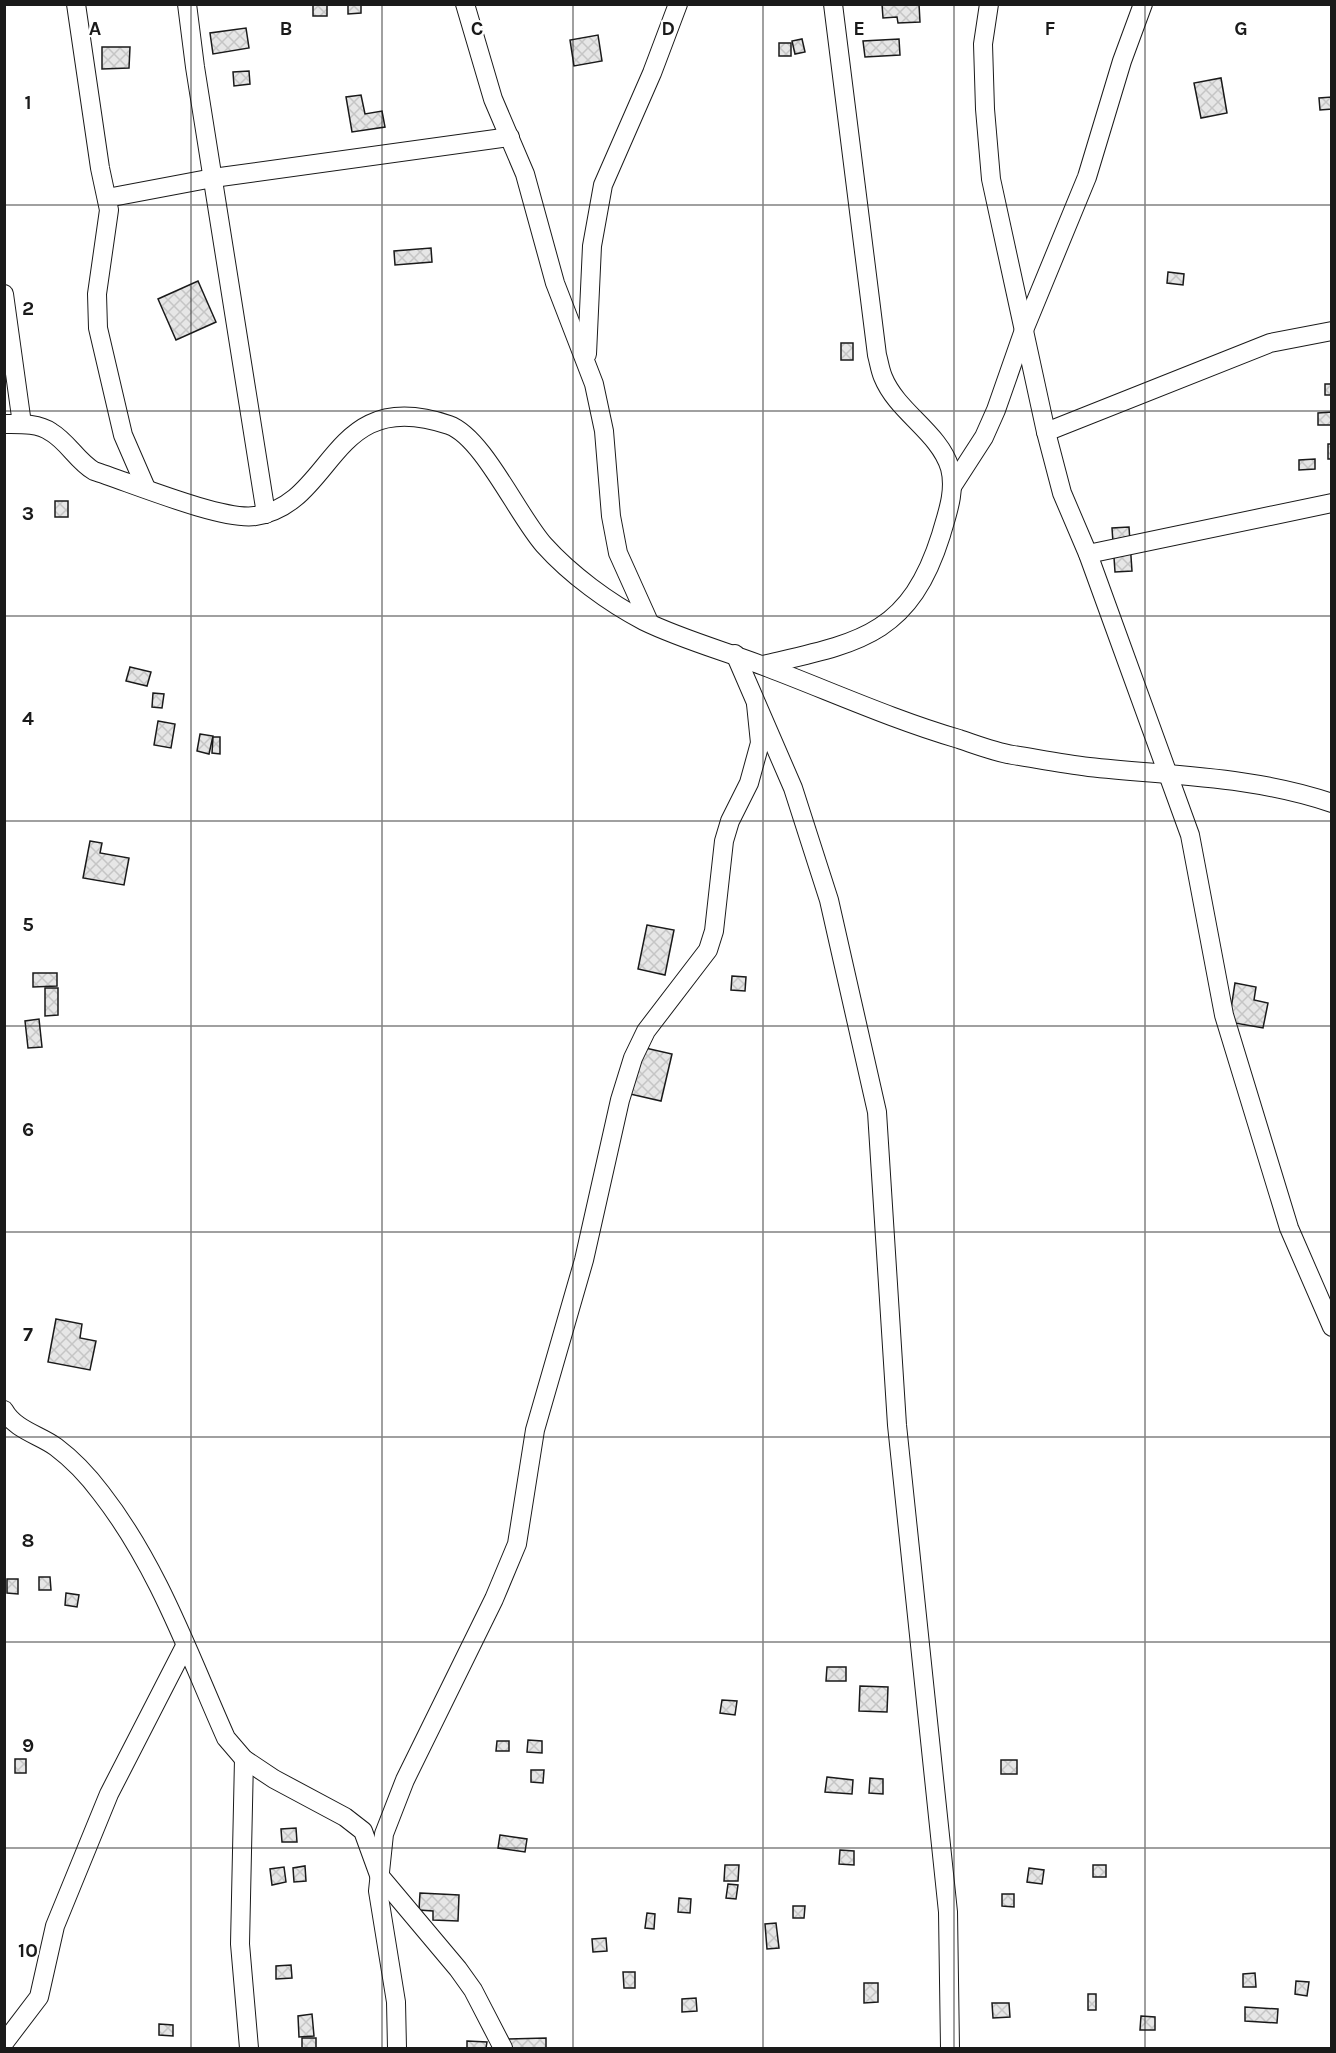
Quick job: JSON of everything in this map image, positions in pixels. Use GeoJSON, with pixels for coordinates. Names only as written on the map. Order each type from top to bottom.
{"type":"FeatureCollection","features":[{"type":"Feature","properties":{"kind":"street"},"geometry":{"type":"LineString","coordinates":[[76,4],[110,219],[97,294],[98,328],[123,435],[146,488]]}},
{"type":"Feature","properties":{"kind":"street"},"geometry":{"type":"LineString","coordinates":[[188,4],[266,514]]}},
{"type":"Feature","properties":{"kind":"street"},"geometry":{"type":"LineString","coordinates":[[465,4],[483,70],[525,174],[555,283],[599,402],[618,553],[649,622]]}},
{"type":"Feature","properties":{"kind":"street"},"geometry":{"type":"LineString","coordinates":[[586,362],[592,246],[603,185],[652,73],[678,4]]}},
{"type":"Feature","properties":{"kind":"street"},"geometry":{"type":"LineString","coordinates":[[763,665],[866,638],[885,625],[912,597],[934,557],[950,507],[952,485],[950,467],[940,450],[894,395],[883,377],[880,366],[833,4]]}},
{"type":"Feature","properties":{"kind":"street"},"geometry":{"type":"LineString","coordinates":[[989,4],[983,44],[985,109],[991,179],[1046,432],[1062,493],[1088,554],[1170,774],[1190,835],[1224,1015],[1289,1228],[1332,1327]]}},
{"type":"Feature","properties":{"kind":"street"},"geometry":{"type":"LineString","coordinates":[[952,485],[984,436],[1024,330],[1087,177],[1122,61],[1143,4]]}},
{"type":"Feature","properties":{"kind":"street"},"geometry":{"type":"LineString","coordinates":[[107,198],[213,177],[510,137]]}},
{"type":"Feature","properties":{"kind":"street"},"geometry":{"type":"LineString","coordinates":[[4,294],[13,424],[40,426],[53,432],[85,465],[94,471],[223,513],[252,517],[266,514],[299,493],[345,441],[372,422],[391,417],[419,418],[452,426],[471,440],[542,542],[564,565],[611,600],[649,622],[910,724],[1007,754],[1087,767],[1247,782],[1332,803]]}},
{"type":"Feature","properties":{"kind":"street"},"geometry":{"type":"LineString","coordinates":[[1046,432],[1270,343],[1332,331]]}},
{"type":"Feature","properties":{"kind":"street"},"geometry":{"type":"LineString","coordinates":[[1088,554],[1332,502]]}},
{"type":"Feature","properties":{"kind":"street"},"geometry":{"type":"LineString","coordinates":[[735,654],[793,788],[829,900],[877,1112],[897,1425],[948,1912],[950,2049]]}},
{"type":"Feature","properties":{"kind":"street"},"geometry":{"type":"LineString","coordinates":[[397,2049],[396,2002],[378,1891],[384,1834],[405,1780],[494,1599],[517,1544],[535,1430],[584,1260],[620,1100],[633,1058],[646,1031],[708,950],[714,930],[724,841],[736,808],[749,783],[760,743],[756,704]]}},
{"type":"Feature","properties":{"kind":"street"},"geometry":{"type":"LineString","coordinates":[[4,1410],[21,1427],[56,1447],[100,1491],[140,1549],[226,1738],[244,1759],[293,1790],[345,1817],[363,1832],[379,1875],[463,1976],[503,2049]]}},
{"type":"Feature","properties":{"kind":"street"},"geometry":{"type":"LineString","coordinates":[[4,2043],[39,1997],[55,1926],[110,1794],[185,1646]]}},
{"type":"Feature","properties":{"kind":"street"},"geometry":{"type":"LineString","coordinates":[[244,1759],[240,1944],[249,2049]]}},
{"type":"Feature","properties":{"kind":"building"},"geometry":{"type":"Polygon","coordinates":[[[313,4],[327,4],[327,16],[313,16],[313,4]]]}},
{"type":"Feature","properties":{"kind":"building"},"geometry":{"type":"Polygon","coordinates":[[[348,4],[361,4],[361,13],[348,14],[348,4]]]}},
{"type":"Feature","properties":{"kind":"building"},"geometry":{"type":"Polygon","coordinates":[[[882,4],[919,4],[920,22],[898,23],[897,17],[883,18],[882,4]]]}},
{"type":"Feature","properties":{"kind":"building"},"geometry":{"type":"Polygon","coordinates":[[[246,28],[249,48],[213,54],[210,33],[246,28]]]}},
{"type":"Feature","properties":{"kind":"building"},"geometry":{"type":"Polygon","coordinates":[[[598,35],[602,61],[574,66],[570,40],[598,35]]]}},
{"type":"Feature","properties":{"kind":"building"},"geometry":{"type":"Polygon","coordinates":[[[802,39],[805,52],[795,54],[792,41],[802,39]]]}},
{"type":"Feature","properties":{"kind":"building"},"geometry":{"type":"Polygon","coordinates":[[[899,39],[900,55],[865,57],[863,41],[899,39]]]}},
{"type":"Feature","properties":{"kind":"building"},"geometry":{"type":"Polygon","coordinates":[[[779,43],[791,43],[791,56],[779,56],[779,43]]]}},
{"type":"Feature","properties":{"kind":"building"},"geometry":{"type":"Polygon","coordinates":[[[102,47],[130,47],[129,68],[102,69],[102,47]]]}},
{"type":"Feature","properties":{"kind":"building"},"geometry":{"type":"Polygon","coordinates":[[[249,71],[250,84],[234,86],[233,72],[249,71]]]}},
{"type":"Feature","properties":{"kind":"building"},"geometry":{"type":"Polygon","coordinates":[[[1221,78],[1227,113],[1201,118],[1194,83],[1221,78]]]}},
{"type":"Feature","properties":{"kind":"building"},"geometry":{"type":"Polygon","coordinates":[[[361,95],[365,114],[382,111],[385,127],[352,132],[346,97],[361,95]]]}},
{"type":"Feature","properties":{"kind":"building"},"geometry":{"type":"Polygon","coordinates":[[[1332,97],[1332,109],[1320,110],[1319,98],[1332,97]]]}},
{"type":"Feature","properties":{"kind":"building"},"geometry":{"type":"Polygon","coordinates":[[[431,248],[432,262],[395,265],[394,251],[431,248]]]}},
{"type":"Feature","properties":{"kind":"building"},"geometry":{"type":"Polygon","coordinates":[[[1168,272],[1184,274],[1183,285],[1167,283],[1168,272]]]}},
{"type":"Feature","properties":{"kind":"building"},"geometry":{"type":"Polygon","coordinates":[[[198,281],[216,322],[176,340],[158,299],[198,281]]]}},
{"type":"Feature","properties":{"kind":"building"},"geometry":{"type":"Polygon","coordinates":[[[841,343],[853,343],[853,360],[841,360],[841,343]]]}},
{"type":"Feature","properties":{"kind":"building"},"geometry":{"type":"Polygon","coordinates":[[[1325,384],[1332,384],[1332,395],[1325,395],[1325,384]]]}},
{"type":"Feature","properties":{"kind":"building"},"geometry":{"type":"Polygon","coordinates":[[[1332,412],[1332,425],[1318,425],[1318,413],[1332,412]]]}},
{"type":"Feature","properties":{"kind":"building"},"geometry":{"type":"Polygon","coordinates":[[[1328,444],[1332,444],[1332,459],[1328,459],[1328,444]]]}},
{"type":"Feature","properties":{"kind":"building"},"geometry":{"type":"Polygon","coordinates":[[[1315,459],[1315,469],[1299,470],[1299,460],[1315,459]]]}},
{"type":"Feature","properties":{"kind":"building"},"geometry":{"type":"Polygon","coordinates":[[[55,501],[68,501],[68,517],[55,517],[55,501]]]}},
{"type":"Feature","properties":{"kind":"building"},"geometry":{"type":"Polygon","coordinates":[[[1129,527],[1132,571],[1115,572],[1112,528],[1129,527]]]}},
{"type":"Feature","properties":{"kind":"building"},"geometry":{"type":"Polygon","coordinates":[[[130,667],[151,672],[147,686],[126,681],[130,667]]]}},
{"type":"Feature","properties":{"kind":"building"},"geometry":{"type":"Polygon","coordinates":[[[153,693],[164,694],[162,708],[152,707],[153,693]]]}},
{"type":"Feature","properties":{"kind":"building"},"geometry":{"type":"Polygon","coordinates":[[[158,721],[175,724],[171,748],[154,745],[158,721]]]}},
{"type":"Feature","properties":{"kind":"building"},"geometry":{"type":"Polygon","coordinates":[[[200,734],[213,736],[209,754],[197,751],[200,734]]]}},
{"type":"Feature","properties":{"kind":"building"},"geometry":{"type":"Polygon","coordinates":[[[213,737],[220,737],[220,754],[212,753],[213,737]]]}},
{"type":"Feature","properties":{"kind":"building"},"geometry":{"type":"Polygon","coordinates":[[[90,841],[102,843],[100,853],[129,858],[124,885],[83,878],[90,841]]]}},
{"type":"Feature","properties":{"kind":"building"},"geometry":{"type":"Polygon","coordinates":[[[647,925],[674,930],[665,975],[638,969],[647,925]]]}},
{"type":"Feature","properties":{"kind":"building"},"geometry":{"type":"Polygon","coordinates":[[[33,973],[57,973],[57,986],[33,987],[33,973]]]}},
{"type":"Feature","properties":{"kind":"building"},"geometry":{"type":"Polygon","coordinates":[[[732,976],[746,977],[745,991],[731,990],[732,976]]]}},
{"type":"Feature","properties":{"kind":"building"},"geometry":{"type":"Polygon","coordinates":[[[1235,983],[1256,987],[1254,1000],[1268,1003],[1263,1028],[1229,1022],[1235,983]]]}},
{"type":"Feature","properties":{"kind":"building"},"geometry":{"type":"Polygon","coordinates":[[[45,988],[58,988],[58,1015],[45,1016],[45,988]]]}},
{"type":"Feature","properties":{"kind":"building"},"geometry":{"type":"Polygon","coordinates":[[[39,1019],[42,1047],[28,1048],[25,1021],[39,1019]]]}},
{"type":"Feature","properties":{"kind":"building"},"geometry":{"type":"Polygon","coordinates":[[[641,1047],[672,1054],[661,1101],[630,1094],[641,1047]]]}},
{"type":"Feature","properties":{"kind":"building"},"geometry":{"type":"Polygon","coordinates":[[[56,1319],[82,1324],[80,1338],[96,1341],[90,1370],[48,1362],[56,1319]]]}},
{"type":"Feature","properties":{"kind":"building"},"geometry":{"type":"Polygon","coordinates":[[[39,1577],[50,1577],[51,1590],[39,1590],[39,1577]]]}},
{"type":"Feature","properties":{"kind":"building"},"geometry":{"type":"Polygon","coordinates":[[[7,1579],[18,1579],[18,1594],[7,1593],[7,1579]]]}},
{"type":"Feature","properties":{"kind":"building"},"geometry":{"type":"Polygon","coordinates":[[[66,1593],[79,1595],[77,1607],[65,1605],[66,1593]]]}},
{"type":"Feature","properties":{"kind":"building"},"geometry":{"type":"Polygon","coordinates":[[[827,1667],[846,1667],[846,1681],[826,1681],[827,1667]]]}},
{"type":"Feature","properties":{"kind":"building"},"geometry":{"type":"Polygon","coordinates":[[[860,1686],[888,1687],[887,1712],[859,1711],[860,1686]]]}},
{"type":"Feature","properties":{"kind":"building"},"geometry":{"type":"Polygon","coordinates":[[[722,1700],[737,1701],[735,1715],[720,1713],[722,1700]]]}},
{"type":"Feature","properties":{"kind":"building"},"geometry":{"type":"Polygon","coordinates":[[[528,1740],[542,1741],[542,1753],[527,1752],[528,1740]]]}},
{"type":"Feature","properties":{"kind":"building"},"geometry":{"type":"Polygon","coordinates":[[[497,1741],[509,1741],[509,1751],[496,1751],[497,1741]]]}},
{"type":"Feature","properties":{"kind":"building"},"geometry":{"type":"Polygon","coordinates":[[[15,1759],[26,1759],[26,1773],[15,1773],[15,1759]]]}},
{"type":"Feature","properties":{"kind":"building"},"geometry":{"type":"Polygon","coordinates":[[[1001,1760],[1017,1760],[1017,1774],[1001,1774],[1001,1760]]]}},
{"type":"Feature","properties":{"kind":"building"},"geometry":{"type":"Polygon","coordinates":[[[531,1770],[544,1770],[543,1783],[531,1782],[531,1770]]]}},
{"type":"Feature","properties":{"kind":"building"},"geometry":{"type":"Polygon","coordinates":[[[827,1777],[853,1780],[852,1794],[825,1792],[827,1777]]]}},
{"type":"Feature","properties":{"kind":"building"},"geometry":{"type":"Polygon","coordinates":[[[870,1778],[883,1779],[883,1794],[869,1793],[870,1778]]]}},
{"type":"Feature","properties":{"kind":"building"},"geometry":{"type":"Polygon","coordinates":[[[296,1828],[297,1842],[282,1842],[281,1829],[296,1828]]]}},
{"type":"Feature","properties":{"kind":"building"},"geometry":{"type":"Polygon","coordinates":[[[500,1835],[527,1839],[525,1852],[498,1848],[500,1835]]]}},
{"type":"Feature","properties":{"kind":"building"},"geometry":{"type":"Polygon","coordinates":[[[840,1850],[854,1851],[854,1865],[839,1864],[840,1850]]]}},
{"type":"Feature","properties":{"kind":"building"},"geometry":{"type":"Polygon","coordinates":[[[725,1865],[739,1865],[738,1881],[724,1881],[725,1865]]]}},
{"type":"Feature","properties":{"kind":"building"},"geometry":{"type":"Polygon","coordinates":[[[1093,1865],[1106,1865],[1106,1877],[1093,1877],[1093,1865]]]}},
{"type":"Feature","properties":{"kind":"building"},"geometry":{"type":"Polygon","coordinates":[[[305,1866],[306,1881],[294,1882],[293,1868],[305,1866]]]}},
{"type":"Feature","properties":{"kind":"building"},"geometry":{"type":"Polygon","coordinates":[[[284,1867],[286,1882],[272,1885],[270,1869],[284,1867]]]}},
{"type":"Feature","properties":{"kind":"building"},"geometry":{"type":"Polygon","coordinates":[[[1029,1868],[1044,1870],[1042,1884],[1027,1882],[1029,1868]]]}},
{"type":"Feature","properties":{"kind":"building"},"geometry":{"type":"Polygon","coordinates":[[[728,1884],[738,1885],[736,1899],[726,1898],[728,1884]]]}},
{"type":"Feature","properties":{"kind":"building"},"geometry":{"type":"Polygon","coordinates":[[[420,1893],[459,1895],[458,1921],[433,1920],[433,1911],[419,1910],[420,1893]]]}},
{"type":"Feature","properties":{"kind":"building"},"geometry":{"type":"Polygon","coordinates":[[[1002,1894],[1014,1894],[1014,1907],[1002,1906],[1002,1894]]]}},
{"type":"Feature","properties":{"kind":"building"},"geometry":{"type":"Polygon","coordinates":[[[679,1898],[691,1899],[690,1913],[678,1912],[679,1898]]]}},
{"type":"Feature","properties":{"kind":"building"},"geometry":{"type":"Polygon","coordinates":[[[793,1906],[805,1906],[804,1918],[793,1918],[793,1906]]]}},
{"type":"Feature","properties":{"kind":"building"},"geometry":{"type":"Polygon","coordinates":[[[647,1913],[655,1914],[654,1929],[645,1928],[647,1913]]]}},
{"type":"Feature","properties":{"kind":"building"},"geometry":{"type":"Polygon","coordinates":[[[776,1923],[779,1948],[767,1949],[765,1924],[776,1923]]]}},
{"type":"Feature","properties":{"kind":"building"},"geometry":{"type":"Polygon","coordinates":[[[606,1938],[607,1951],[593,1952],[592,1939],[606,1938]]]}},
{"type":"Feature","properties":{"kind":"building"},"geometry":{"type":"Polygon","coordinates":[[[291,1965],[292,1978],[276,1979],[276,1966],[291,1965]]]}},
{"type":"Feature","properties":{"kind":"building"},"geometry":{"type":"Polygon","coordinates":[[[623,1972],[635,1972],[635,1988],[624,1988],[623,1972]]]}},
{"type":"Feature","properties":{"kind":"building"},"geometry":{"type":"Polygon","coordinates":[[[1255,1973],[1256,1987],[1243,1987],[1243,1974],[1255,1973]]]}},
{"type":"Feature","properties":{"kind":"building"},"geometry":{"type":"Polygon","coordinates":[[[1296,1981],[1309,1982],[1307,1996],[1295,1994],[1296,1981]]]}},
{"type":"Feature","properties":{"kind":"building"},"geometry":{"type":"Polygon","coordinates":[[[864,1983],[878,1983],[878,2002],[864,2003],[864,1983]]]}},
{"type":"Feature","properties":{"kind":"building"},"geometry":{"type":"Polygon","coordinates":[[[1088,1994],[1096,1994],[1096,2010],[1088,2010],[1088,1994]]]}},
{"type":"Feature","properties":{"kind":"building"},"geometry":{"type":"Polygon","coordinates":[[[696,1998],[697,2011],[682,2012],[682,1999],[696,1998]]]}},
{"type":"Feature","properties":{"kind":"building"},"geometry":{"type":"Polygon","coordinates":[[[992,2003],[1009,2003],[1010,2017],[993,2018],[992,2003]]]}},
{"type":"Feature","properties":{"kind":"building"},"geometry":{"type":"Polygon","coordinates":[[[1245,2007],[1278,2009],[1277,2023],[1245,2021],[1245,2007]]]}},
{"type":"Feature","properties":{"kind":"building"},"geometry":{"type":"Polygon","coordinates":[[[312,2014],[314,2036],[299,2037],[298,2016],[312,2014]]]}},
{"type":"Feature","properties":{"kind":"building"},"geometry":{"type":"Polygon","coordinates":[[[1141,2016],[1155,2017],[1155,2030],[1140,2030],[1141,2016]]]}},
{"type":"Feature","properties":{"kind":"building"},"geometry":{"type":"Polygon","coordinates":[[[159,2024],[173,2025],[173,2036],[159,2035],[159,2024]]]}},
{"type":"Feature","properties":{"kind":"building"},"geometry":{"type":"Polygon","coordinates":[[[302,2038],[316,2038],[316,2048],[302,2048],[302,2038]]]}},
{"type":"Feature","properties":{"kind":"building"},"geometry":{"type":"Polygon","coordinates":[[[546,2038],[546,2048],[505,2048],[505,2039],[546,2038]]]}},
{"type":"Feature","properties":{"kind":"building"},"geometry":{"type":"Polygon","coordinates":[[[467,2041],[487,2042],[486,2048],[467,2048],[467,2041]]]}}]}
